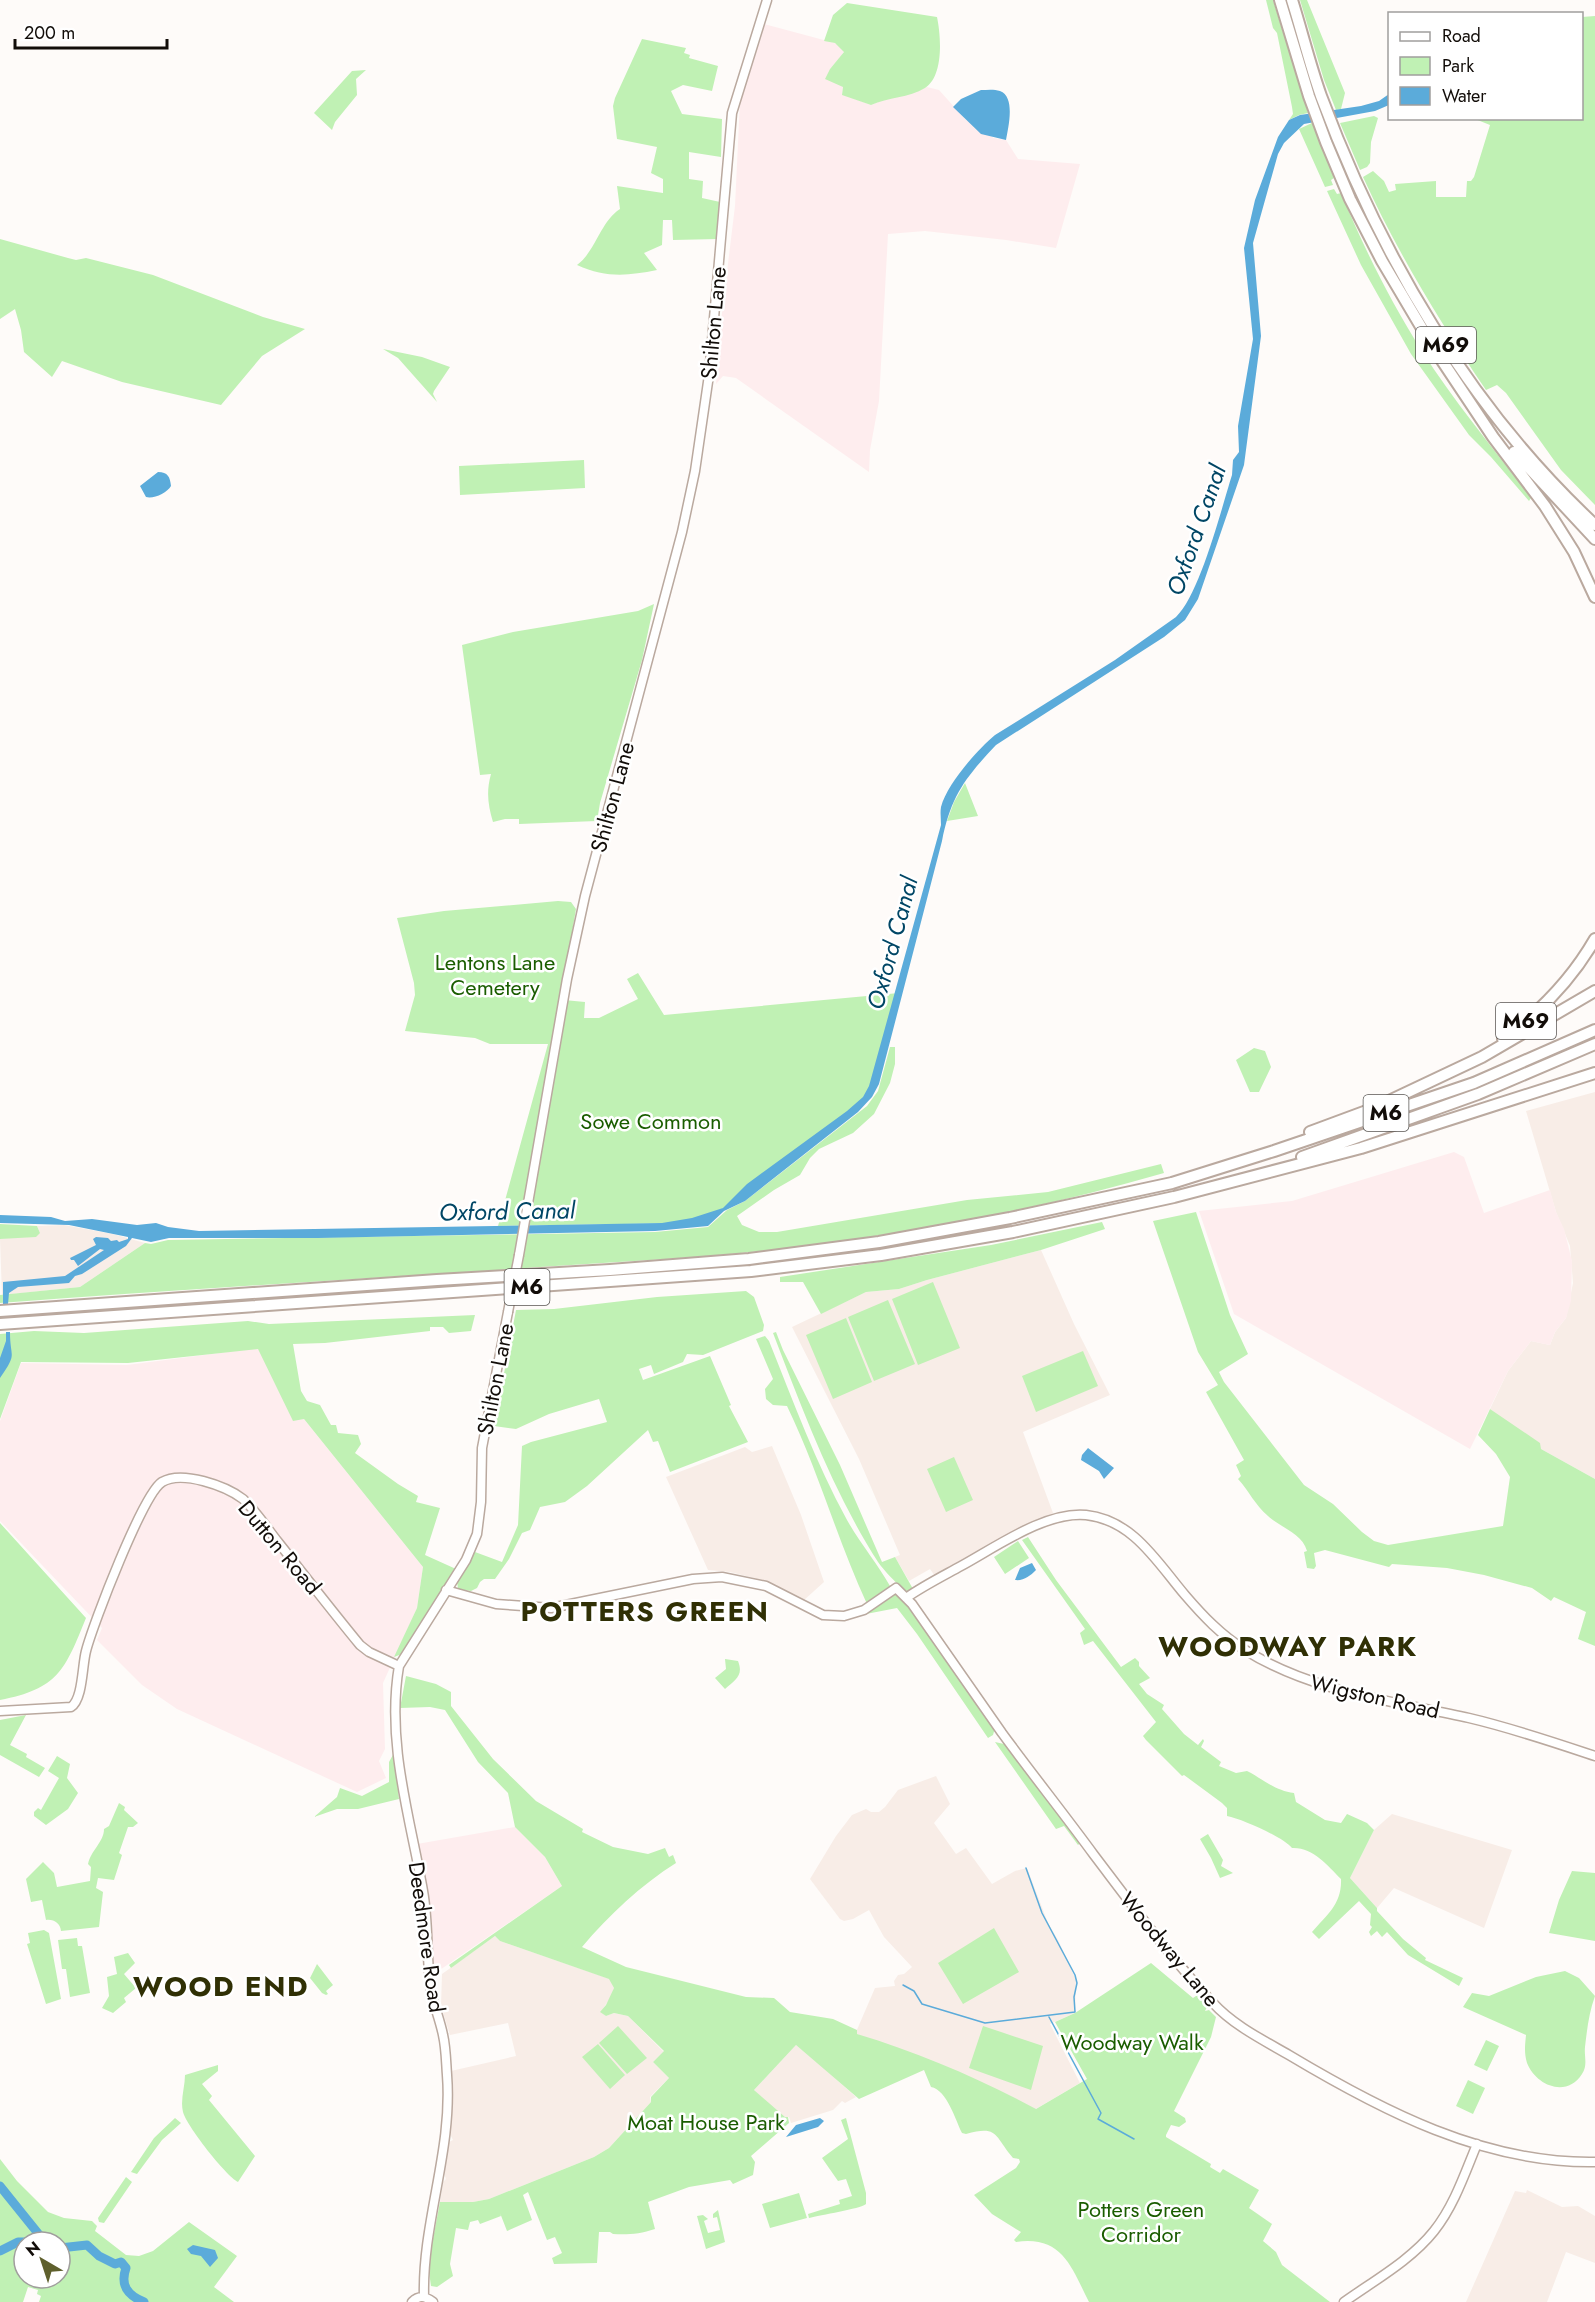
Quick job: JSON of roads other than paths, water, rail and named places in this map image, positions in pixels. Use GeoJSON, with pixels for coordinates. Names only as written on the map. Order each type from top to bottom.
{"type":"FeatureCollection","features":[{"type":"Feature","properties":{"kind":"highway","name":"M69"},"geometry":{"type":"LineString","coordinates":[[1280,0],[1309,96],[1326,142],[1350,199],[1382,261],[1427,339],[1575,552],[1595,597]]}},
{"type":"Feature","properties":{"kind":"highway","name":"M69"},"geometry":{"type":"LineString","coordinates":[[1292,0],[1320,93],[1337,138],[1361,194],[1392,256],[1453,356],[1491,409],[1526,452],[1595,525]]}},
{"type":"Feature","properties":{"kind":"highway","name":"M69"},"geometry":{"type":"LineString","coordinates":[[1457,382],[1518,458],[1595,540]]}},
{"type":"Feature","properties":{"kind":"highway","name":"M69"},"geometry":{"type":"LineString","coordinates":[[1436,1079],[1503,1039],[1536,1013],[1569,976],[1595,939]]}},
{"type":"Feature","properties":{"kind":"highway"},"geometry":{"type":"LineString","coordinates":[[1172,1183],[1372,1108],[1436,1079],[1521,1036],[1595,991]]}},
{"type":"Feature","properties":{"kind":"highway","name":"M6"},"geometry":{"type":"LineString","coordinates":[[0,1311],[749,1260],[879,1242],[1010,1218],[1172,1183],[1474,1083],[1595,1030]]}},
{"type":"Feature","properties":{"kind":"highway","name":"M6"},"geometry":{"type":"LineString","coordinates":[[0,1324],[751,1271],[881,1255],[1013,1232],[1174,1197],[1279,1165],[1478,1094],[1595,1044]]}},
{"type":"Feature","properties":{"kind":"highway"},"geometry":{"type":"LineString","coordinates":[[1174,1197],[1361,1148],[1595,1073]]}},
{"type":"Feature","properties":{"kind":"street","name":"Shilton Lane"},"geometry":{"type":"LineString","coordinates":[[446,1590],[466,1560],[479,1525],[482,1448],[567,979],[586,891],[669,584],[695,471],[709,375],[732,113],[766,0]]}},
{"type":"Feature","properties":{"kind":"street","name":"Dutton Road"},"geometry":{"type":"LineString","coordinates":[[0,1711],[71,1707],[75,1704],[79,1696],[86,1651],[94,1626],[138,1518],[155,1488],[167,1480],[179,1477],[208,1483],[241,1498],[360,1645],[369,1652],[399,1666]]}},
{"type":"Feature","properties":{"kind":"street","name":"Wigston Road"},"geometry":{"type":"LineString","coordinates":[[906,1598],[1044,1523],[1075,1515],[1098,1517],[1124,1528],[1138,1540],[1186,1597],[1220,1632],[1246,1651],[1276,1667],[1312,1683],[1511,1728],[1595,1756]]}},
{"type":"Feature","properties":{"kind":"street","name":"Woodway Lane"},"geometry":{"type":"LineString","coordinates":[[446,1590],[496,1604],[550,1608],[693,1578],[722,1577],[766,1586],[823,1615],[844,1616],[864,1610],[896,1588],[906,1598],[1012,1746],[1148,1925],[1212,2003],[1247,2030],[1364,2099],[1416,2123],[1477,2144],[1555,2159],[1595,2162]]}},
{"type":"Feature","properties":{"kind":"street","name":"Deedmore Road"},"geometry":{"type":"LineString","coordinates":[[424,2297],[424,2256],[443,2149],[448,2079],[444,2038],[432,1992],[426,1909],[398,1752],[395,1706],[399,1666],[446,1590]]}},
{"type":"Feature","properties":{"kind":"street"},"geometry":{"type":"LineString","coordinates":[[1344,2302],[1414,2252],[1433,2232],[1450,2206],[1477,2144]]}},
{"type":"Feature","properties":{"kind":"street"},"geometry":{"type":"LineString","coordinates":[[412,2302],[418,2297],[424,2297],[433,2302]]}},
{"type":"Feature","properties":{"kind":"water"},"geometry":{"type":"Polygon","coordinates":[[[981,90],[1000,91],[1008,100],[1010,113],[1006,140],[981,134],[953,107],[961,99],[981,90]]]}},
{"type":"Feature","properties":{"kind":"water"},"geometry":{"type":"Polygon","coordinates":[[[1388,95],[1388,105],[1375,111],[1304,124],[1284,143],[1278,154],[1253,243],[1261,336],[1244,465],[1198,599],[1185,620],[1164,637],[996,745],[961,788],[946,825],[879,1084],[872,1097],[858,1112],[745,1201],[724,1211],[708,1226],[655,1231],[318,1238],[169,1238],[151,1242],[132,1238],[126,1246],[82,1274],[75,1276],[69,1283],[18,1287],[9,1293],[8,1304],[3,1304],[3,1282],[65,1276],[104,1250],[100,1249],[78,1266],[74,1260],[71,1260],[70,1258],[96,1245],[93,1239],[96,1237],[119,1242],[128,1237],[69,1225],[0,1223],[0,1215],[51,1217],[65,1221],[92,1219],[137,1225],[156,1223],[199,1231],[662,1223],[692,1218],[723,1208],[747,1184],[847,1111],[863,1097],[869,1086],[941,825],[941,807],[949,788],[972,758],[995,735],[1115,660],[1176,617],[1193,590],[1216,529],[1232,475],[1233,460],[1239,452],[1238,426],[1253,339],[1244,248],[1255,200],[1278,137],[1289,120],[1300,115],[1379,101],[1388,95]]]}},
{"type":"Feature","properties":{"kind":"water"},"geometry":{"type":"Polygon","coordinates":[[[158,472],[168,476],[171,486],[160,495],[146,497],[140,486],[158,472]]]}},
{"type":"Feature","properties":{"kind":"water"},"geometry":{"type":"Polygon","coordinates":[[[6,1332],[10,1332],[12,1355],[0,1378],[0,1358],[6,1341],[6,1332]]]}},
{"type":"Feature","properties":{"kind":"water"},"geometry":{"type":"Polygon","coordinates":[[[1088,1448],[1114,1468],[1104,1479],[1099,1471],[1081,1460],[1088,1448]]]}},
{"type":"Feature","properties":{"kind":"water"},"geometry":{"type":"Polygon","coordinates":[[[1032,1563],[1036,1570],[1027,1578],[1015,1580],[1020,1568],[1032,1563]]]}},
{"type":"Feature","properties":{"kind":"water"},"geometry":{"type":"Polygon","coordinates":[[[820,2118],[824,2121],[818,2127],[786,2137],[796,2125],[820,2118]]]}},
{"type":"Feature","properties":{"kind":"water"},"geometry":{"type":"Polygon","coordinates":[[[193,2245],[215,2250],[218,2258],[210,2267],[201,2256],[191,2254],[187,2249],[193,2245]]]}},
{"type":"Feature","properties":{"kind":"waterway"},"geometry":{"type":"LineString","coordinates":[[903,1985],[914,1991],[922,2004],[985,2023],[1075,2012],[1074,1997],[1077,1983],[1075,1975],[1042,1913],[1026,1868]]}},
{"type":"Feature","properties":{"kind":"waterway"},"geometry":{"type":"LineString","coordinates":[[1049,2017],[1101,2113],[1098,2119],[1134,2139]]}},
{"type":"Feature","properties":{"kind":"waterway"},"geometry":{"type":"LineString","coordinates":[[0,2186],[35,2230]]}},
{"type":"Feature","properties":{"kind":"waterway"},"geometry":{"type":"LineString","coordinates":[[0,2251],[12,2245]]}},
{"type":"Feature","properties":{"kind":"waterway"},"geometry":{"type":"LineString","coordinates":[[72,2247],[87,2245],[99,2256],[115,2264],[121,2262],[126,2268],[124,2274],[126,2289],[144,2302]]}},
{"type":"Feature","properties":{"kind":"district","name":"POTTERS GREEN"},"geometry":{"type":"Point","coordinates":[645,1611]}},
{"type":"Feature","properties":{"kind":"district","name":"WOODWAY PARK"},"geometry":{"type":"Point","coordinates":[1288,1646]}},
{"type":"Feature","properties":{"kind":"district","name":"WOOD END"},"geometry":{"type":"Point","coordinates":[221,1986]}},
{"type":"Feature","properties":{"kind":"water label","name":"Oxford Canal"},"geometry":{"type":"Point","coordinates":[1196,530]}},
{"type":"Feature","properties":{"kind":"water label","name":"Oxford Canal"},"geometry":{"type":"Point","coordinates":[892,943]}},
{"type":"Feature","properties":{"kind":"water label","name":"Oxford Canal"},"geometry":{"type":"Point","coordinates":[507,1211]}},
{"type":"Feature","properties":{"kind":"park label","name":"Lentons Lane Cemetery"},"geometry":{"type":"Point","coordinates":[495,974]}},
{"type":"Feature","properties":{"kind":"park label","name":"Sowe Common"},"geometry":{"type":"Point","coordinates":[651,1121]}},
{"type":"Feature","properties":{"kind":"park label","name":"Woodway Walk"},"geometry":{"type":"Point","coordinates":[1132,2042]}},
{"type":"Feature","properties":{"kind":"park label","name":"Moat House Park"},"geometry":{"type":"Point","coordinates":[706,2122]}},
{"type":"Feature","properties":{"kind":"park label","name":"Potters Green Corridor"},"geometry":{"type":"Point","coordinates":[1141,2222]}}]}
